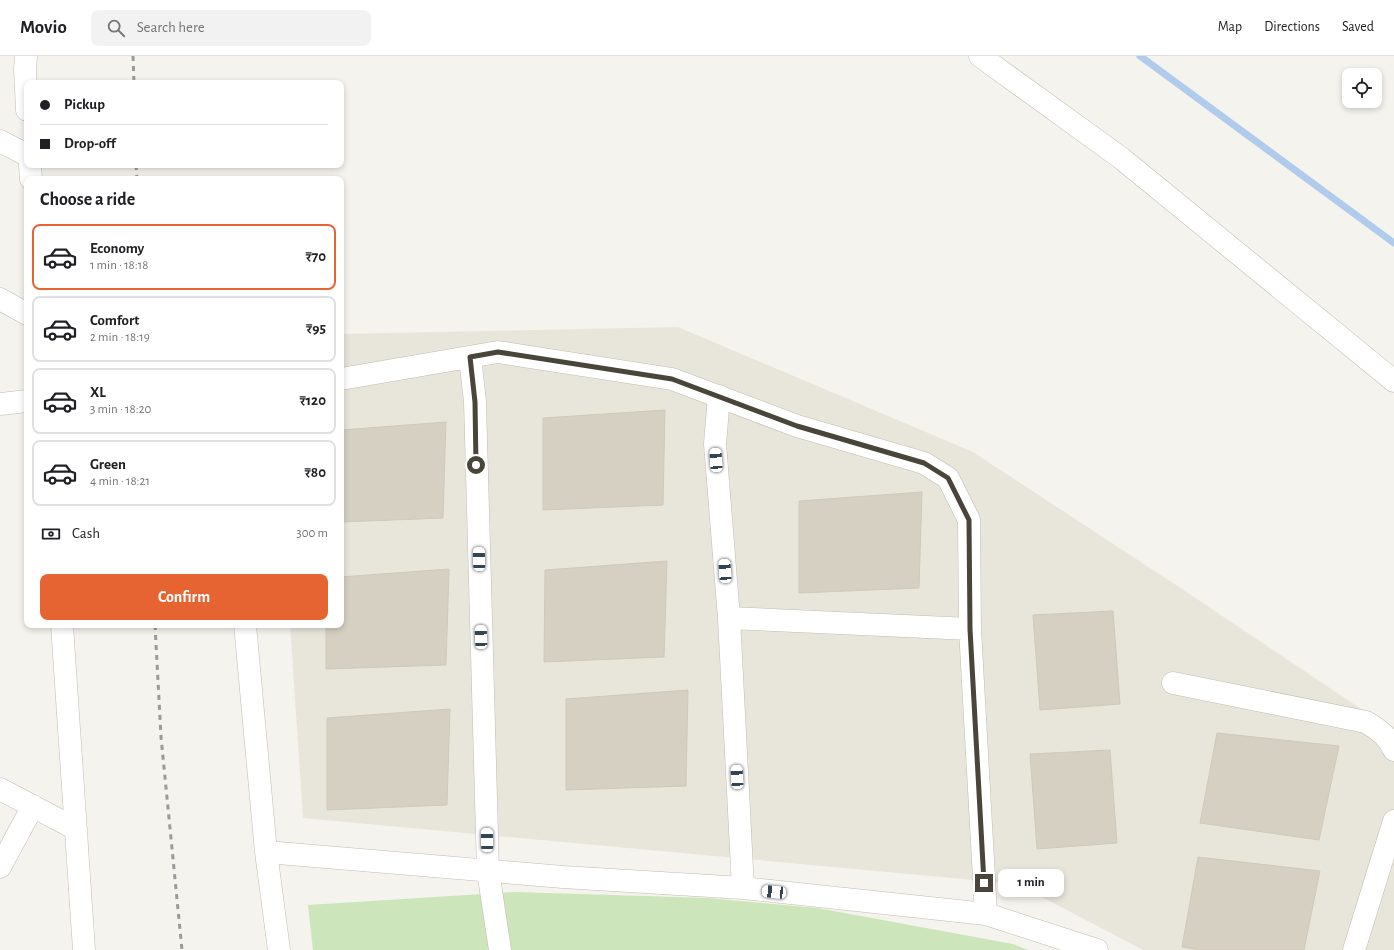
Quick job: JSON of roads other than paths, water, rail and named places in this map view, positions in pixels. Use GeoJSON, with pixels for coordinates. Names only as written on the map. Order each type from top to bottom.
{"type":"FeatureCollection","features":[{"type":"Feature","properties":{"kind":"street"},"geometry":{"type":"LineString","coordinates":[[26,56],[26,80]]}},
{"type":"Feature","properties":{"kind":"street"},"geometry":{"type":"LineString","coordinates":[[980,56],[1121,158],[1394,381]]}},
{"type":"Feature","properties":{"kind":"street"},"geometry":{"type":"LineString","coordinates":[[0,141],[24,153]]}},
{"type":"Feature","properties":{"kind":"street"},"geometry":{"type":"LineString","coordinates":[[0,299],[24,312]]}},
{"type":"Feature","properties":{"kind":"street"},"geometry":{"type":"LineString","coordinates":[[344,379],[498,352],[672,379],[797,426],[924,463],[948,478],[969,520],[970,629],[986,914]]}},
{"type":"Feature","properties":{"kind":"street"},"geometry":{"type":"LineString","coordinates":[[470,357],[475,402],[488,871],[500,950]]}},
{"type":"Feature","properties":{"kind":"street"},"geometry":{"type":"LineString","coordinates":[[718,396],[715,444],[729,618],[743,888]]}},
{"type":"Feature","properties":{"kind":"street"},"geometry":{"type":"LineString","coordinates":[[0,404],[24,400]]}},
{"type":"Feature","properties":{"kind":"street"},"geometry":{"type":"LineString","coordinates":[[729,618],[970,629]]}},
{"type":"Feature","properties":{"kind":"street"},"geometry":{"type":"LineString","coordinates":[[62,628],[84,950]]}},
{"type":"Feature","properties":{"kind":"street"},"geometry":{"type":"LineString","coordinates":[[246,628],[266,852],[279,950]]}},
{"type":"Feature","properties":{"kind":"street"},"geometry":{"type":"LineString","coordinates":[[1173,683],[1366,722],[1379,730],[1392,743],[1394,750]]}},
{"type":"Feature","properties":{"kind":"street"},"geometry":{"type":"LineString","coordinates":[[0,789],[76,829]]}},
{"type":"Feature","properties":{"kind":"street"},"geometry":{"type":"LineString","coordinates":[[0,867],[32,806]]}},
{"type":"Feature","properties":{"kind":"street"},"geometry":{"type":"LineString","coordinates":[[1354,950],[1394,821]]}},
{"type":"Feature","properties":{"kind":"street"},"geometry":{"type":"LineString","coordinates":[[266,852],[563,877],[743,888],[986,914],[1097,950]]}},
{"type":"Feature","properties":{"kind":"waterway"},"geometry":{"type":"LineString","coordinates":[[1140,56],[1394,243]]}},
{"type":"Feature","properties":{"kind":"railway"},"geometry":{"type":"LineString","coordinates":[[133,56],[134,80]]}},
{"type":"Feature","properties":{"kind":"railway"},"geometry":{"type":"LineString","coordinates":[[136,168],[137,176]]}},
{"type":"Feature","properties":{"kind":"railway"},"geometry":{"type":"LineString","coordinates":[[155,628],[161,737],[182,950]]}}]}
